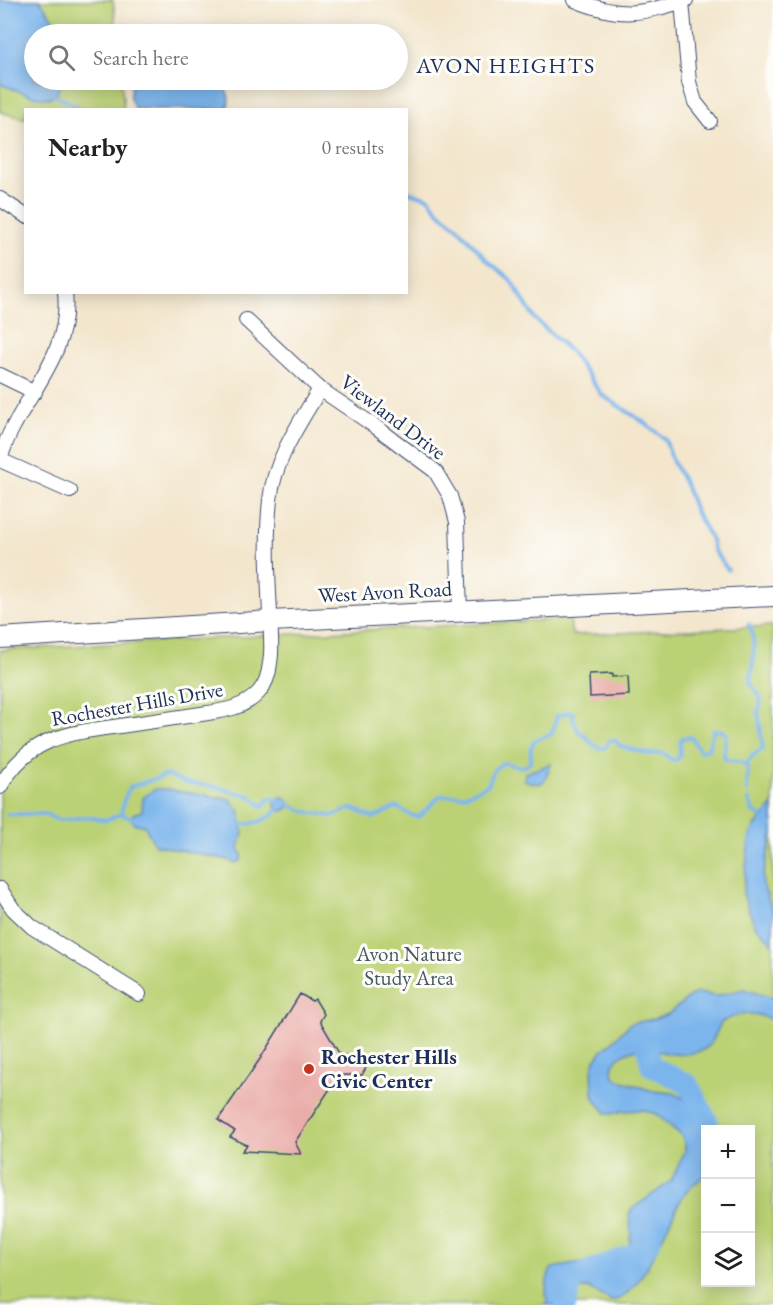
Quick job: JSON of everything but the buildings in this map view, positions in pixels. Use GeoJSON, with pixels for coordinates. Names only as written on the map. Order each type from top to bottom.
{"type":"FeatureCollection","features":[{"type":"Feature","properties":{"kind":"street"},"geometry":{"type":"LineString","coordinates":[[575,0],[608,12],[642,13],[684,1],[689,82],[695,102],[710,121]]}},
{"type":"Feature","properties":{"kind":"street"},"geometry":{"type":"LineString","coordinates":[[0,199],[24,215]]}},
{"type":"Feature","properties":{"kind":"street"},"geometry":{"type":"LineString","coordinates":[[65,294],[65,318],[58,349],[9,434],[0,460],[70,491]]}},
{"type":"Feature","properties":{"kind":"street","name":"Viewland Drive"},"geometry":{"type":"LineString","coordinates":[[246,320],[320,389],[435,471],[450,496],[457,522],[460,612]]}},
{"type":"Feature","properties":{"kind":"street"},"geometry":{"type":"LineString","coordinates":[[0,375],[35,392]]}},
{"type":"Feature","properties":{"kind":"street","name":"Rochester Hills Drive"},"geometry":{"type":"LineString","coordinates":[[0,786],[20,760],[35,748],[53,739],[86,731],[226,710],[248,701],[262,688],[268,674],[271,654],[268,540],[270,498],[276,471],[320,389]]}},
{"type":"Feature","properties":{"kind":"street","name":"West Avon Road"},"geometry":{"type":"LineString","coordinates":[[0,638],[270,621],[773,596]]}},
{"type":"Feature","properties":{"kind":"street"},"geometry":{"type":"LineString","coordinates":[[0,889],[13,909],[32,927],[139,994]]}},
{"type":"Feature","properties":{"kind":"green space"},"geometry":{"type":"Polygon","coordinates":[[[0,0],[113,0],[116,24],[24,24],[24,90],[122,90],[124,108],[24,108],[24,119],[0,112],[0,0]]]}},
{"type":"Feature","properties":{"kind":"green space","name":"Avon Nature Study Area"},"geometry":{"type":"Polygon","coordinates":[[[570,619],[572,635],[773,626],[773,1305],[0,1305],[0,650],[570,619]]]}},
{"type":"Feature","properties":{"kind":"water"},"geometry":{"type":"Polygon","coordinates":[[[0,0],[40,0],[56,24],[24,24],[24,90],[58,90],[57,92],[52,97],[42,98],[0,84],[0,0]]]}},
{"type":"Feature","properties":{"kind":"water"},"geometry":{"type":"Polygon","coordinates":[[[131,90],[226,90],[229,103],[227,108],[134,108],[130,99],[131,90]]]}},
{"type":"Feature","properties":{"kind":"water"},"geometry":{"type":"Polygon","coordinates":[[[551,764],[544,782],[537,784],[524,780],[525,773],[551,764]]]}},
{"type":"Feature","properties":{"kind":"water"},"geometry":{"type":"Polygon","coordinates":[[[155,789],[230,799],[240,812],[243,833],[239,848],[242,855],[241,861],[234,863],[229,860],[155,845],[144,825],[135,824],[131,819],[133,814],[142,811],[143,798],[155,789]]]}},
{"type":"Feature","properties":{"kind":"water"},"geometry":{"type":"Polygon","coordinates":[[[279,797],[285,797],[289,804],[285,811],[279,811],[275,807],[275,801],[279,797]]]}},
{"type":"Feature","properties":{"kind":"water"},"geometry":{"type":"Polygon","coordinates":[[[773,805],[773,833],[763,875],[763,885],[773,912],[773,944],[754,924],[743,894],[749,840],[753,829],[773,805]]]}},
{"type":"Feature","properties":{"kind":"water"},"geometry":{"type":"Polygon","coordinates":[[[743,989],[773,998],[773,1021],[754,1014],[735,1016],[722,1022],[711,1043],[705,1049],[676,1054],[641,1048],[627,1052],[613,1066],[616,1079],[653,1091],[673,1093],[685,1099],[701,1129],[701,1178],[682,1198],[653,1257],[633,1287],[623,1297],[612,1301],[588,1288],[574,1291],[571,1305],[547,1305],[547,1282],[551,1269],[585,1263],[610,1270],[626,1267],[631,1232],[629,1214],[632,1209],[671,1181],[685,1151],[682,1136],[656,1114],[644,1110],[606,1113],[593,1094],[592,1069],[595,1060],[603,1049],[631,1023],[668,1014],[692,995],[698,993],[717,996],[743,989]]]}},
{"type":"Feature","properties":{"kind":"waterway"},"geometry":{"type":"LineString","coordinates":[[55,95],[79,108]]}},
{"type":"Feature","properties":{"kind":"waterway"},"geometry":{"type":"LineString","coordinates":[[408,192],[429,198],[438,211],[458,228],[489,262],[510,279],[535,319],[571,352],[602,395],[665,439],[695,511],[710,537],[714,551],[728,570]]}},
{"type":"Feature","properties":{"kind":"waterway"},"geometry":{"type":"LineString","coordinates":[[746,765],[752,756],[763,749],[758,711],[761,704],[760,696],[750,680],[754,644],[749,624]]}},
{"type":"Feature","properties":{"kind":"waterway"},"geometry":{"type":"LineString","coordinates":[[287,803],[303,811],[332,816],[352,808],[373,818],[397,807],[410,815],[419,817],[440,796],[465,795],[488,785],[494,770],[502,763],[519,767],[528,764],[531,760],[533,742],[552,734],[557,716],[569,712],[573,713],[579,733],[584,734],[595,746],[605,748],[610,740],[615,740],[620,746],[649,754],[663,753],[672,760],[680,756],[682,738],[691,737],[700,751],[708,750],[713,730],[723,731],[726,734],[724,756],[726,760],[741,762],[748,767],[747,791]]}},
{"type":"Feature","properties":{"kind":"waterway"},"geometry":{"type":"LineString","coordinates":[[7,814],[45,814],[62,820],[87,817],[106,820],[121,814],[130,787],[167,775],[187,783],[212,786],[250,796],[263,807],[269,798],[280,800]]}},
{"type":"Feature","properties":{"kind":"waterway"},"geometry":{"type":"LineString","coordinates":[[749,799],[752,810],[762,817]]}},
{"type":"Feature","properties":{"kind":"waterway"},"geometry":{"type":"LineString","coordinates":[[237,824],[262,821],[281,806]]}},
{"type":"Feature","properties":{"kind":"waterway"},"geometry":{"type":"LineString","coordinates":[[121,814],[134,819]]}},
{"type":"Feature","properties":{"kind":"waterway"},"geometry":{"type":"LineString","coordinates":[[658,1034],[644,1036],[651,1066],[688,1084],[708,1122],[707,1125]]}},
{"type":"Feature","properties":{"kind":"waterway"},"geometry":{"type":"LineString","coordinates":[[566,1305],[573,1278],[645,1249],[651,1240]]}},
{"type":"Feature","properties":{"kind":"place","name":"Rochester Hills Civic Center"},"geometry":{"type":"Point","coordinates":[309,1069]}},
{"type":"Feature","properties":{"kind":"district","name":"AVON HEIGHTS"},"geometry":{"type":"Point","coordinates":[506,65]}}]}
